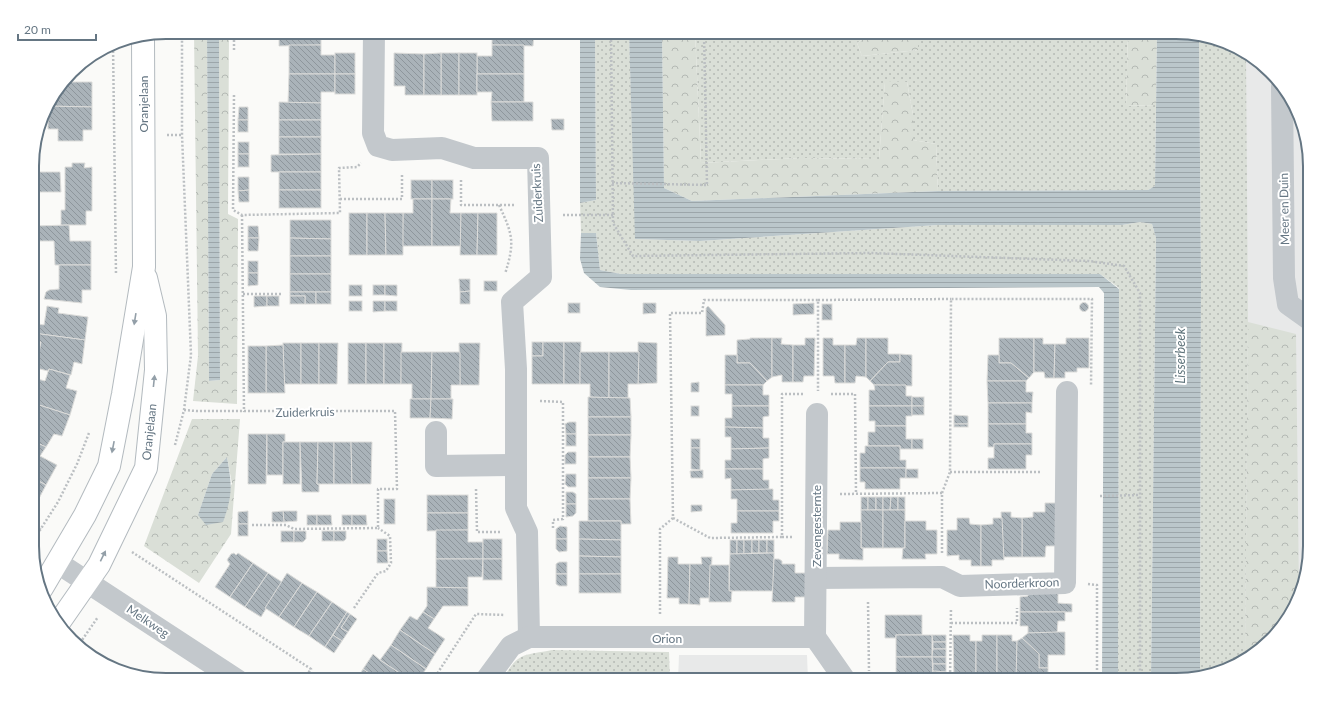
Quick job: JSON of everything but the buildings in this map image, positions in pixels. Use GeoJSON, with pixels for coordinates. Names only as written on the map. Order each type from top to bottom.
{"type":"FeatureCollection","features":[{"type":"Feature","properties":{"kind":"main road","name":"Oranjelaan"},"geometry":{"type":"LineString","coordinates":[[45,584],[58,564],[85,515],[109,466],[123,394],[144,267],[143,41]]}},
{"type":"Feature","properties":{"kind":"main road","name":"Oranjelaan"},"geometry":{"type":"LineString","coordinates":[[62,619],[88,582],[146,468],[156,370],[155,316],[144,267]]}},
{"type":"Feature","properties":{"kind":"street"},"geometry":{"type":"LineString","coordinates":[[374,39],[373,133],[378,146]]}},
{"type":"Feature","properties":{"kind":"street","name":"Meer en Duin"},"geometry":{"type":"LineString","coordinates":[[1282,96],[1284,278],[1288,304],[1303,315]]}},
{"type":"Feature","properties":{"kind":"street","name":"Zuiderkruis"},"geometry":{"type":"LineString","coordinates":[[378,146],[402,150],[442,148],[474,158],[538,158],[541,277],[512,302]]}},
{"type":"Feature","properties":{"kind":"street"},"geometry":{"type":"LineString","coordinates":[[512,302],[516,369],[516,508],[527,532],[529,637]]}},
{"type":"Feature","properties":{"kind":"street","name":"Noorderkroon"},"geometry":{"type":"LineString","coordinates":[[816,578],[947,579],[960,586],[1065,583],[1067,392]]}},
{"type":"Feature","properties":{"kind":"street","name":"Zevengesternte"},"geometry":{"type":"LineString","coordinates":[[814,637],[816,578],[817,404]]}},
{"type":"Feature","properties":{"kind":"street"},"geometry":{"type":"LineString","coordinates":[[436,432],[436,466],[516,465]]}},
{"type":"Feature","properties":{"kind":"street","name":"Melkweg"},"geometry":{"type":"LineString","coordinates":[[58,564],[226,673]]}},
{"type":"Feature","properties":{"kind":"street","name":"Orion"},"geometry":{"type":"LineString","coordinates":[[491,673],[511,646],[529,637],[814,637]]}},
{"type":"Feature","properties":{"kind":"street"},"geometry":{"type":"LineString","coordinates":[[814,637],[840,673]]}},
{"type":"Feature","properties":{"kind":"path"},"geometry":{"type":"LineString","coordinates":[[234,39],[234,50]]}},
{"type":"Feature","properties":{"kind":"path"},"geometry":{"type":"LineString","coordinates":[[611,39],[613,223],[633,256],[870,253],[1089,261],[1124,266],[1140,293],[1140,673]]}},
{"type":"Feature","properties":{"kind":"path"},"geometry":{"type":"LineString","coordinates":[[612,183],[707,185],[704,39]]}},
{"type":"Feature","properties":{"kind":"path"},"geometry":{"type":"LineString","coordinates":[[113,51],[116,281]]}},
{"type":"Feature","properties":{"kind":"path"},"geometry":{"type":"LineString","coordinates":[[234,95],[232,210],[242,215],[340,213],[340,168],[357,167],[378,146]]}},
{"type":"Feature","properties":{"kind":"path"},"geometry":{"type":"LineString","coordinates":[[340,199],[402,199],[402,150]]}},
{"type":"Feature","properties":{"kind":"path"},"geometry":{"type":"LineString","coordinates":[[460,153],[461,204],[499,205],[539,210],[613,215]]}},
{"type":"Feature","properties":{"kind":"path"},"geometry":{"type":"LineString","coordinates":[[499,205],[511,230],[512,253],[504,278],[504,289],[512,302]]}},
{"type":"Feature","properties":{"kind":"path"},"geometry":{"type":"LineString","coordinates":[[184,410],[196,412],[244,411],[242,215]]}},
{"type":"Feature","properties":{"kind":"path"},"geometry":{"type":"LineString","coordinates":[[243,294],[281,294]]}},
{"type":"Feature","properties":{"kind":"path"},"geometry":{"type":"LineString","coordinates":[[950,673],[951,623],[942,492],[950,472],[951,299]]}},
{"type":"Feature","properties":{"kind":"path"},"geometry":{"type":"LineString","coordinates":[[673,518],[670,313],[702,312],[704,300],[1092,299],[1091,391],[1067,392]]}},
{"type":"Feature","properties":{"kind":"path"},"geometry":{"type":"LineString","coordinates":[[817,404],[818,300]]}},
{"type":"Feature","properties":{"kind":"path"},"geometry":{"type":"LineString","coordinates":[[782,537],[782,394],[811,394]]}},
{"type":"Feature","properties":{"kind":"path"},"geometry":{"type":"LineString","coordinates":[[826,394],[855,394],[856,494]]}},
{"type":"Feature","properties":{"kind":"path"},"geometry":{"type":"LineString","coordinates":[[516,401],[563,402],[563,519],[553,520],[553,536]]}},
{"type":"Feature","properties":{"kind":"path","name":"Zuiderkruis"},"geometry":{"type":"LineString","coordinates":[[244,411],[257,413],[395,411],[396,489],[378,489],[378,528]]}},
{"type":"Feature","properties":{"kind":"path"},"geometry":{"type":"LineString","coordinates":[[39,532],[58,502],[77,464],[90,429]]}},
{"type":"Feature","properties":{"kind":"path"},"geometry":{"type":"LineString","coordinates":[[475,465],[477,532],[527,532]]}},
{"type":"Feature","properties":{"kind":"path"},"geometry":{"type":"LineString","coordinates":[[950,472],[1067,472]]}},
{"type":"Feature","properties":{"kind":"path"},"geometry":{"type":"LineString","coordinates":[[817,494],[942,492]]}},
{"type":"Feature","properties":{"kind":"path"},"geometry":{"type":"LineString","coordinates":[[1100,496],[1140,495]]}},
{"type":"Feature","properties":{"kind":"path"},"geometry":{"type":"LineString","coordinates":[[58,502],[85,515]]}},
{"type":"Feature","properties":{"kind":"path"},"geometry":{"type":"LineString","coordinates":[[673,518],[710,538],[816,537]]}},
{"type":"Feature","properties":{"kind":"path"},"geometry":{"type":"LineString","coordinates":[[660,638],[660,529],[673,518]]}},
{"type":"Feature","properties":{"kind":"path"},"geometry":{"type":"LineString","coordinates":[[252,525],[286,525],[294,528],[378,528],[390,536],[391,563],[386,571],[378,573],[354,608]]}},
{"type":"Feature","properties":{"kind":"path"},"geometry":{"type":"LineString","coordinates":[[110,540],[133,553],[311,669],[308,673]]}},
{"type":"Feature","properties":{"kind":"path"},"geometry":{"type":"LineString","coordinates":[[867,578],[869,672]]}},
{"type":"Feature","properties":{"kind":"path"},"geometry":{"type":"LineString","coordinates":[[1065,583],[1097,585],[1097,673]]}},
{"type":"Feature","properties":{"kind":"path"},"geometry":{"type":"LineString","coordinates":[[951,623],[1017,624],[1016,584]]}},
{"type":"Feature","properties":{"kind":"path"},"geometry":{"type":"LineString","coordinates":[[438,673],[476,614],[528,615]]}},
{"type":"Feature","properties":{"kind":"shaded area"},"geometry":{"type":"Polygon","coordinates":[[[1236,54],[1260,70],[1277,89],[1286,102],[1293,117],[1299,133],[1302,149],[1303,554],[1301,571],[1296,587],[1282,617],[1260,642],[1247,652],[1234,659],[1236,54]]]}},
{"type":"Feature","properties":{"kind":"shaded area"},"geometry":{"type":"Polygon","coordinates":[[[679,655],[807,655],[808,673],[678,673],[679,655]]]}},
{"type":"Feature","properties":{"kind":"green space"},"geometry":{"type":"Polygon","coordinates":[[[194,39],[207,39],[209,381],[220,380],[219,39],[229,39],[228,214],[238,219],[237,404],[193,401],[198,356],[194,39]]]}},
{"type":"Feature","properties":{"kind":"green space"},"geometry":{"type":"Polygon","coordinates":[[[595,39],[629,39],[636,239],[700,241],[938,225],[1122,225],[1140,222],[1152,224],[1156,238],[1151,673],[1118,673],[1119,288],[1100,274],[621,274],[600,270],[596,233],[581,233],[580,203],[596,200],[595,39]]]}},
{"type":"Feature","properties":{"kind":"green space"},"geometry":{"type":"Polygon","coordinates":[[[662,39],[695,39],[701,163],[801,158],[879,159],[885,81],[907,82],[913,115],[913,140],[936,144],[938,191],[692,201],[664,188],[662,39]]]}},
{"type":"Feature","properties":{"kind":"green space"},"geometry":{"type":"Polygon","coordinates":[[[695,39],[863,39],[857,43],[862,56],[918,50],[918,39],[1128,39],[1126,106],[1156,105],[1155,186],[1148,190],[938,191],[936,144],[913,140],[913,115],[907,82],[885,82],[879,159],[801,158],[701,163],[695,39]]]}},
{"type":"Feature","properties":{"kind":"green space"},"geometry":{"type":"Polygon","coordinates":[[[863,39],[918,39],[918,50],[862,56],[857,43],[863,39]]]}},
{"type":"Feature","properties":{"kind":"green space"},"geometry":{"type":"Polygon","coordinates":[[[1128,39],[1157,39],[1156,105],[1126,106],[1128,39]]]}},
{"type":"Feature","properties":{"kind":"green space"},"geometry":{"type":"Polygon","coordinates":[[[1199,41],[1217,46],[1246,59],[1248,322],[1245,653],[1232,660],[1200,671],[1201,278],[1199,41]]]}},
{"type":"Feature","properties":{"kind":"green space"},"geometry":{"type":"Polygon","coordinates":[[[1248,322],[1296,334],[1299,578],[1290,602],[1282,617],[1260,642],[1245,653],[1248,322]]]}},
{"type":"Feature","properties":{"kind":"green space"},"geometry":{"type":"Polygon","coordinates":[[[192,419],[240,419],[231,534],[199,583],[144,546],[192,419]],[[227,457],[212,474],[198,515],[232,484],[227,457]]]}},
{"type":"Feature","properties":{"kind":"green space"},"geometry":{"type":"Polygon","coordinates":[[[552,650],[669,652],[670,673],[507,673],[517,660],[534,653],[552,650]]]}},
{"type":"Feature","properties":{"kind":"water"},"geometry":{"type":"Polygon","coordinates":[[[207,39],[219,39],[220,380],[209,381],[207,39]]]}},
{"type":"Feature","properties":{"kind":"water"},"geometry":{"type":"Polygon","coordinates":[[[580,39],[595,39],[596,200],[580,203],[580,39]]]}},
{"type":"Feature","properties":{"kind":"water","name":"Lisserbeek"},"geometry":{"type":"Polygon","coordinates":[[[629,39],[662,39],[664,188],[692,201],[938,191],[1148,190],[1155,186],[1157,39],[1199,41],[1201,278],[1200,671],[1184,673],[1151,673],[1156,238],[1152,224],[1140,222],[1122,225],[938,225],[700,241],[635,239],[629,39]]]}},
{"type":"Feature","properties":{"kind":"water"},"geometry":{"type":"Polygon","coordinates":[[[581,233],[596,233],[600,270],[621,274],[1100,274],[1119,289],[1118,673],[1102,673],[1104,293],[1099,287],[631,290],[600,287],[584,273],[580,259],[581,233]]]}},
{"type":"Feature","properties":{"kind":"water"},"geometry":{"type":"Polygon","coordinates":[[[227,457],[231,490],[229,504],[223,522],[206,525],[198,515],[212,474],[227,457]]]}}]}
